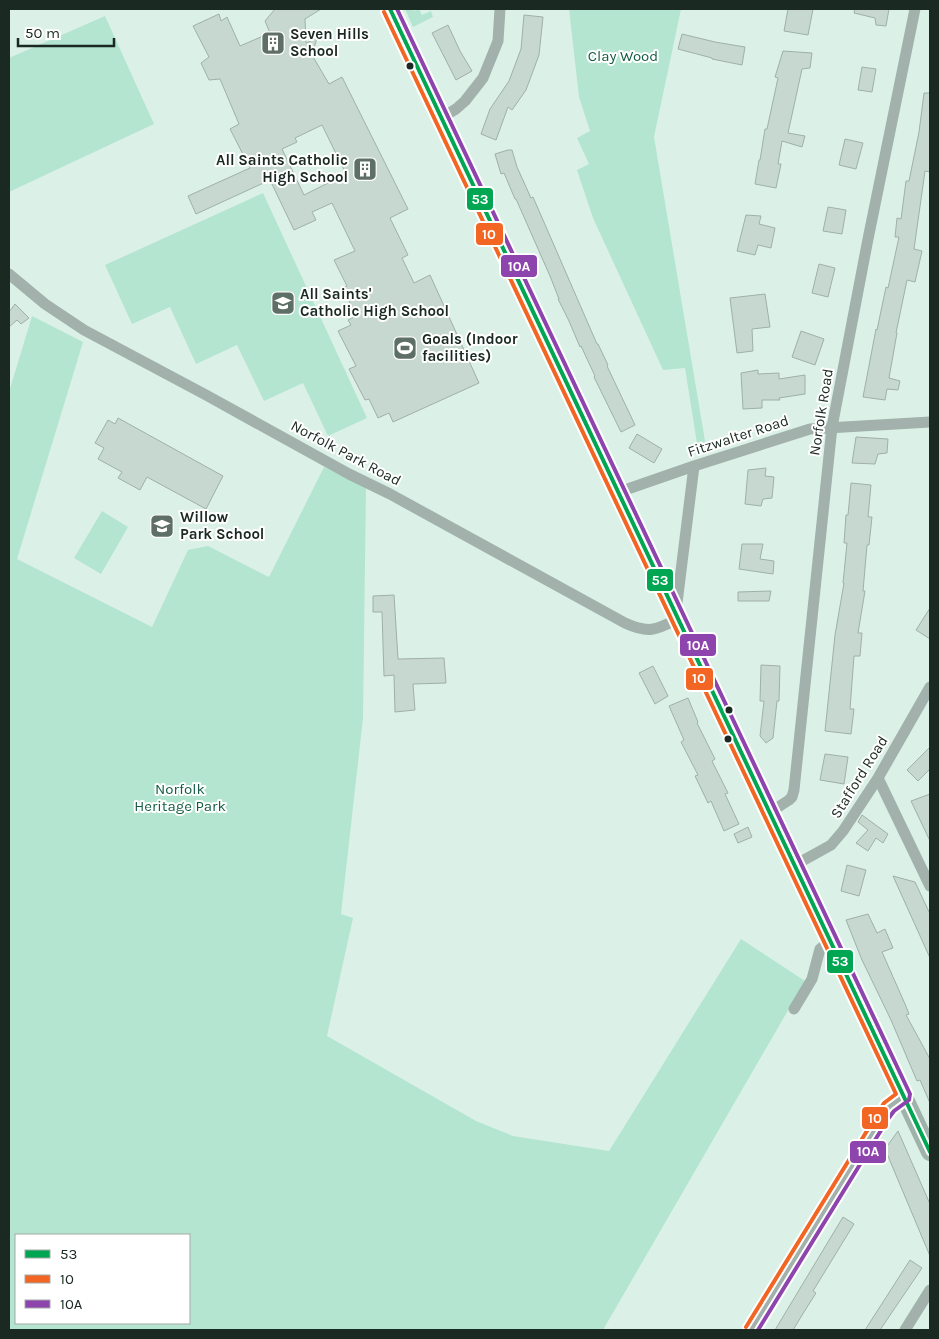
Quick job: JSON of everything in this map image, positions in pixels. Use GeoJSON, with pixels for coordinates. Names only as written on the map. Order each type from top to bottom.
{"type":"FeatureCollection","features":[{"type":"Feature","properties":{"kind":"main road"},"geometry":{"type":"LineString","coordinates":[[390,9],[930,1152]]}},
{"type":"Feature","properties":{"kind":"street"},"geometry":{"type":"LineString","coordinates":[[441,118],[465,101],[483,78],[498,41],[500,9]]}},
{"type":"Feature","properties":{"kind":"street","name":"Norfolk Road"},"geometry":{"type":"LineString","coordinates":[[769,812],[789,800],[794,790],[832,427],[915,9]]}},
{"type":"Feature","properties":{"kind":"street","name":"Norfolk Park Road"},"geometry":{"type":"LineString","coordinates":[[9,274],[45,304],[84,330],[206,394],[349,474],[390,494],[635,628],[651,630],[660,628],[677,616]]}},
{"type":"Feature","properties":{"kind":"street","name":"Fitzwalter Road"},"geometry":{"type":"LineString","coordinates":[[619,492],[810,429],[930,422]]}},
{"type":"Feature","properties":{"kind":"street"},"geometry":{"type":"LineString","coordinates":[[677,616],[694,466]]}},
{"type":"Feature","properties":{"kind":"street","name":"Stafford Road"},"geometry":{"type":"LineString","coordinates":[[795,865],[824,850],[837,840],[878,778],[930,687]]}},
{"type":"Feature","properties":{"kind":"street"},"geometry":{"type":"LineString","coordinates":[[878,778],[930,886]]}},
{"type":"Feature","properties":{"kind":"street"},"geometry":{"type":"LineString","coordinates":[[794,1009],[812,979],[820,949],[830,941]]}},
{"type":"Feature","properties":{"kind":"street"},"geometry":{"type":"LineString","coordinates":[[750,1330],[883,1116],[889,1107],[904,1096]]}},
{"type":"Feature","properties":{"kind":"street"},"geometry":{"type":"LineString","coordinates":[[905,1330],[930,1290]]}},
{"type":"Feature","properties":{"kind":"green space"},"geometry":{"type":"Polygon","coordinates":[[[405,9],[413,9],[414,11],[419,9],[422,15],[431,11],[433,17],[413,27],[405,9]]]}},
{"type":"Feature","properties":{"kind":"green space","name":"Clay Wood"},"geometry":{"type":"Polygon","coordinates":[[[569,9],[681,9],[654,137],[706,447],[698,450],[685,368],[663,370],[593,218],[577,170],[589,164],[577,138],[590,131],[579,97],[569,9]]]}},
{"type":"Feature","properties":{"kind":"green space"},"geometry":{"type":"Polygon","coordinates":[[[105,16],[154,124],[9,192],[9,58],[105,16]]]}},
{"type":"Feature","properties":{"kind":"green space"},"geometry":{"type":"Polygon","coordinates":[[[263,193],[367,418],[328,436],[303,383],[264,401],[237,345],[196,364],[170,307],[132,324],[105,265],[263,193]]]}},
{"type":"Feature","properties":{"kind":"green space","name":"Norfolk Heritage Park"},"geometry":{"type":"Polygon","coordinates":[[[32,316],[83,342],[17,559],[152,627],[188,550],[208,546],[269,577],[324,467],[366,487],[363,718],[341,914],[353,918],[327,1036],[476,1121],[513,1136],[609,1151],[741,939],[805,981],[603,1330],[9,1330],[9,392],[32,316]]]}},
{"type":"Feature","properties":{"kind":"green space"},"geometry":{"type":"Polygon","coordinates":[[[102,511],[128,527],[101,574],[74,558],[102,511]]]}},
{"type":"Feature","properties":{"kind":"building"},"geometry":{"type":"Polygon","coordinates":[[[275,9],[321,9],[305,19],[306,43],[317,38],[312,55],[329,84],[342,77],[408,209],[390,218],[408,255],[402,258],[414,283],[430,275],[479,383],[393,422],[389,413],[378,418],[369,399],[365,400],[349,369],[356,366],[338,331],[351,325],[348,320],[356,316],[343,288],[347,286],[334,260],[355,251],[332,203],[312,212],[316,220],[294,230],[270,180],[196,214],[188,196],[250,168],[230,129],[239,124],[220,79],[209,80],[201,63],[209,57],[193,26],[219,14],[221,21],[227,17],[240,46],[270,33],[265,21],[275,9]],[[322,125],[295,138],[297,142],[282,149],[304,195],[346,174],[322,125]]]}},
{"type":"Feature","properties":{"kind":"building"},"geometry":{"type":"Polygon","coordinates":[[[788,9],[813,9],[808,35],[784,31],[788,9]]]}},
{"type":"Feature","properties":{"kind":"building"},"geometry":{"type":"Polygon","coordinates":[[[855,9],[889,9],[886,26],[876,25],[875,18],[854,13],[855,9]]]}},
{"type":"Feature","properties":{"kind":"building"},"geometry":{"type":"Polygon","coordinates":[[[524,15],[543,17],[539,55],[526,90],[512,110],[508,107],[496,140],[481,134],[490,109],[509,81],[521,49],[524,15]]]}},
{"type":"Feature","properties":{"kind":"building"},"geometry":{"type":"Polygon","coordinates":[[[448,25],[472,71],[456,80],[432,33],[448,25]]]}},
{"type":"Feature","properties":{"kind":"building"},"geometry":{"type":"Polygon","coordinates":[[[682,34],[745,47],[742,65],[678,49],[682,34]]]}},
{"type":"Feature","properties":{"kind":"building"},"geometry":{"type":"Polygon","coordinates":[[[783,51],[812,53],[810,68],[802,69],[788,133],[805,136],[802,147],[782,141],[778,164],[781,164],[776,188],[755,184],[765,129],[767,129],[778,78],[775,77],[783,51]]]}},
{"type":"Feature","properties":{"kind":"building"},"geometry":{"type":"Polygon","coordinates":[[[862,67],[876,69],[872,92],[858,90],[862,67]]]}},
{"type":"Feature","properties":{"kind":"building"},"geometry":{"type":"Polygon","coordinates":[[[924,93],[930,93],[930,172],[925,171],[914,249],[922,251],[915,282],[907,280],[889,378],[900,381],[898,390],[887,389],[885,400],[863,397],[876,329],[886,287],[888,288],[899,237],[895,237],[897,218],[901,219],[906,181],[909,181],[919,132],[924,93]]]}},
{"type":"Feature","properties":{"kind":"building"},"geometry":{"type":"Polygon","coordinates":[[[845,139],[863,143],[856,169],[839,165],[845,139]]]}},
{"type":"Feature","properties":{"kind":"building"},"geometry":{"type":"Polygon","coordinates":[[[512,150],[517,167],[531,198],[533,197],[597,344],[635,425],[621,432],[558,299],[550,276],[504,173],[501,174],[495,154],[512,150]]]}},
{"type":"Feature","properties":{"kind":"building"},"geometry":{"type":"Polygon","coordinates":[[[828,207],[846,210],[842,234],[823,231],[828,207]]]}},
{"type":"Feature","properties":{"kind":"building"},"geometry":{"type":"Polygon","coordinates":[[[746,215],[761,216],[759,224],[775,228],[771,248],[758,245],[755,255],[737,251],[746,215]]]}},
{"type":"Feature","properties":{"kind":"building"},"geometry":{"type":"Polygon","coordinates":[[[819,264],[835,268],[828,297],[812,293],[819,264]]]}},
{"type":"Feature","properties":{"kind":"building"},"geometry":{"type":"Polygon","coordinates":[[[765,294],[770,327],[752,329],[753,351],[737,353],[730,298],[765,294]]]}},
{"type":"Feature","properties":{"kind":"building"},"geometry":{"type":"Polygon","coordinates":[[[15,304],[29,318],[21,324],[17,320],[9,327],[9,312],[15,304]]]}},
{"type":"Feature","properties":{"kind":"building"},"geometry":{"type":"Polygon","coordinates":[[[801,331],[824,339],[815,365],[792,357],[801,331]]]}},
{"type":"Feature","properties":{"kind":"building"},"geometry":{"type":"Polygon","coordinates":[[[758,370],[758,374],[779,373],[779,379],[805,375],[805,394],[779,398],[780,400],[762,400],[762,408],[743,409],[741,373],[758,370]]]}},
{"type":"Feature","properties":{"kind":"building"},"geometry":{"type":"Polygon","coordinates":[[[118,418],[223,476],[206,509],[147,477],[140,490],[118,478],[122,472],[98,459],[104,448],[95,443],[108,420],[115,424],[118,418]]]}},
{"type":"Feature","properties":{"kind":"building"},"geometry":{"type":"Polygon","coordinates":[[[637,434],[662,449],[654,463],[629,448],[637,434]]]}},
{"type":"Feature","properties":{"kind":"building"},"geometry":{"type":"Polygon","coordinates":[[[856,437],[888,439],[887,453],[878,454],[875,464],[852,463],[856,437]]]}},
{"type":"Feature","properties":{"kind":"building"},"geometry":{"type":"Polygon","coordinates":[[[766,468],[765,476],[774,477],[772,498],[763,499],[761,506],[745,504],[748,470],[766,468]]]}},
{"type":"Feature","properties":{"kind":"building"},"geometry":{"type":"Polygon","coordinates":[[[851,483],[871,485],[868,517],[872,517],[869,545],[867,545],[863,591],[865,591],[858,633],[862,633],[860,656],[854,656],[850,709],[854,709],[851,734],[825,731],[835,635],[844,583],[847,543],[844,543],[851,483]]]}},
{"type":"Feature","properties":{"kind":"building"},"geometry":{"type":"Polygon","coordinates":[[[742,544],[763,544],[760,559],[774,561],[773,574],[739,569],[742,544]]]}},
{"type":"Feature","properties":{"kind":"building"},"geometry":{"type":"Polygon","coordinates":[[[771,591],[769,601],[738,601],[738,592],[771,591]]]}},
{"type":"Feature","properties":{"kind":"building"},"geometry":{"type":"Polygon","coordinates":[[[394,595],[398,659],[444,658],[446,683],[413,684],[415,710],[395,712],[394,675],[384,676],[382,612],[373,612],[373,596],[394,595]]]}},
{"type":"Feature","properties":{"kind":"building"},"geometry":{"type":"Polygon","coordinates":[[[930,608],[930,639],[916,630],[930,608]]]}},
{"type":"Feature","properties":{"kind":"building"},"geometry":{"type":"Polygon","coordinates":[[[761,665],[780,666],[779,701],[777,701],[773,738],[766,743],[760,736],[764,701],[760,701],[761,665]]]}},
{"type":"Feature","properties":{"kind":"building"},"geometry":{"type":"Polygon","coordinates":[[[653,666],[668,696],[655,704],[639,673],[653,666]]]}},
{"type":"Feature","properties":{"kind":"building"},"geometry":{"type":"Polygon","coordinates":[[[688,698],[697,723],[715,759],[712,761],[728,793],[725,794],[739,824],[724,831],[711,801],[708,803],[695,776],[698,775],[681,742],[684,740],[669,706],[688,698]]]}},
{"type":"Feature","properties":{"kind":"building"},"geometry":{"type":"Polygon","coordinates":[[[930,747],[930,769],[918,781],[907,770],[930,747]]]}},
{"type":"Feature","properties":{"kind":"building"},"geometry":{"type":"Polygon","coordinates":[[[825,754],[848,757],[844,784],[820,780],[825,754]]]}},
{"type":"Feature","properties":{"kind":"building"},"geometry":{"type":"Polygon","coordinates":[[[930,794],[930,841],[911,801],[930,794]]]}},
{"type":"Feature","properties":{"kind":"building"},"geometry":{"type":"Polygon","coordinates":[[[862,815],[888,834],[883,843],[876,838],[868,851],[856,843],[868,830],[858,822],[862,815]]]}},
{"type":"Feature","properties":{"kind":"building"},"geometry":{"type":"Polygon","coordinates":[[[748,827],[752,837],[738,843],[734,834],[748,827]]]}},
{"type":"Feature","properties":{"kind":"building"},"geometry":{"type":"Polygon","coordinates":[[[847,865],[866,870],[859,896],[841,891],[847,865]]]}},
{"type":"Feature","properties":{"kind":"building"},"geometry":{"type":"Polygon","coordinates":[[[893,876],[915,882],[930,914],[930,958],[893,876]]]}},
{"type":"Feature","properties":{"kind":"building"},"geometry":{"type":"Polygon","coordinates":[[[868,914],[877,933],[885,929],[893,948],[882,952],[909,1014],[906,1015],[930,1059],[930,1103],[920,1080],[917,1081],[891,1020],[862,960],[846,920],[868,914]]]}},
{"type":"Feature","properties":{"kind":"building"},"geometry":{"type":"Polygon","coordinates":[[[898,1131],[930,1204],[930,1256],[885,1149],[898,1131]]]}},
{"type":"Feature","properties":{"kind":"building"},"geometry":{"type":"Polygon","coordinates":[[[843,1217],[854,1224],[813,1291],[816,1293],[793,1330],[775,1330],[843,1217]]]}},
{"type":"Feature","properties":{"kind":"building"},"geometry":{"type":"Polygon","coordinates":[[[910,1260],[922,1268],[880,1330],[865,1330],[910,1260]]]}},
{"type":"Feature","properties":{"kind":"transit line","name":"53"},"geometry":{"type":"LineString","coordinates":[[390,9],[930,1152]]}},
{"type":"Feature","properties":{"kind":"transit line","name":"10A"},"geometry":{"type":"LineString","coordinates":[[397,9],[910,1094],[909,1100],[894,1111],[888,1119],[758,1330]]}},
{"type":"Feature","properties":{"kind":"transit line","name":"10"},"geometry":{"type":"LineString","coordinates":[[384,12],[896,1094],[884,1103],[746,1327]]}},
{"type":"Feature","properties":{"kind":"place","name":"Seven Hills School"},"geometry":{"type":"Point","coordinates":[273,43]}},
{"type":"Feature","properties":{"kind":"place","name":"All Saints Catholic High School"},"geometry":{"type":"Point","coordinates":[365,169]}},
{"type":"Feature","properties":{"kind":"place","name":"All Saints' Catholic High School"},"geometry":{"type":"Point","coordinates":[283,303]}},
{"type":"Feature","properties":{"kind":"place","name":"Goals (Indoor facilities)"},"geometry":{"type":"Point","coordinates":[405,348]}},
{"type":"Feature","properties":{"kind":"place","name":"Willow Park School"},"geometry":{"type":"Point","coordinates":[162,526]}}]}
